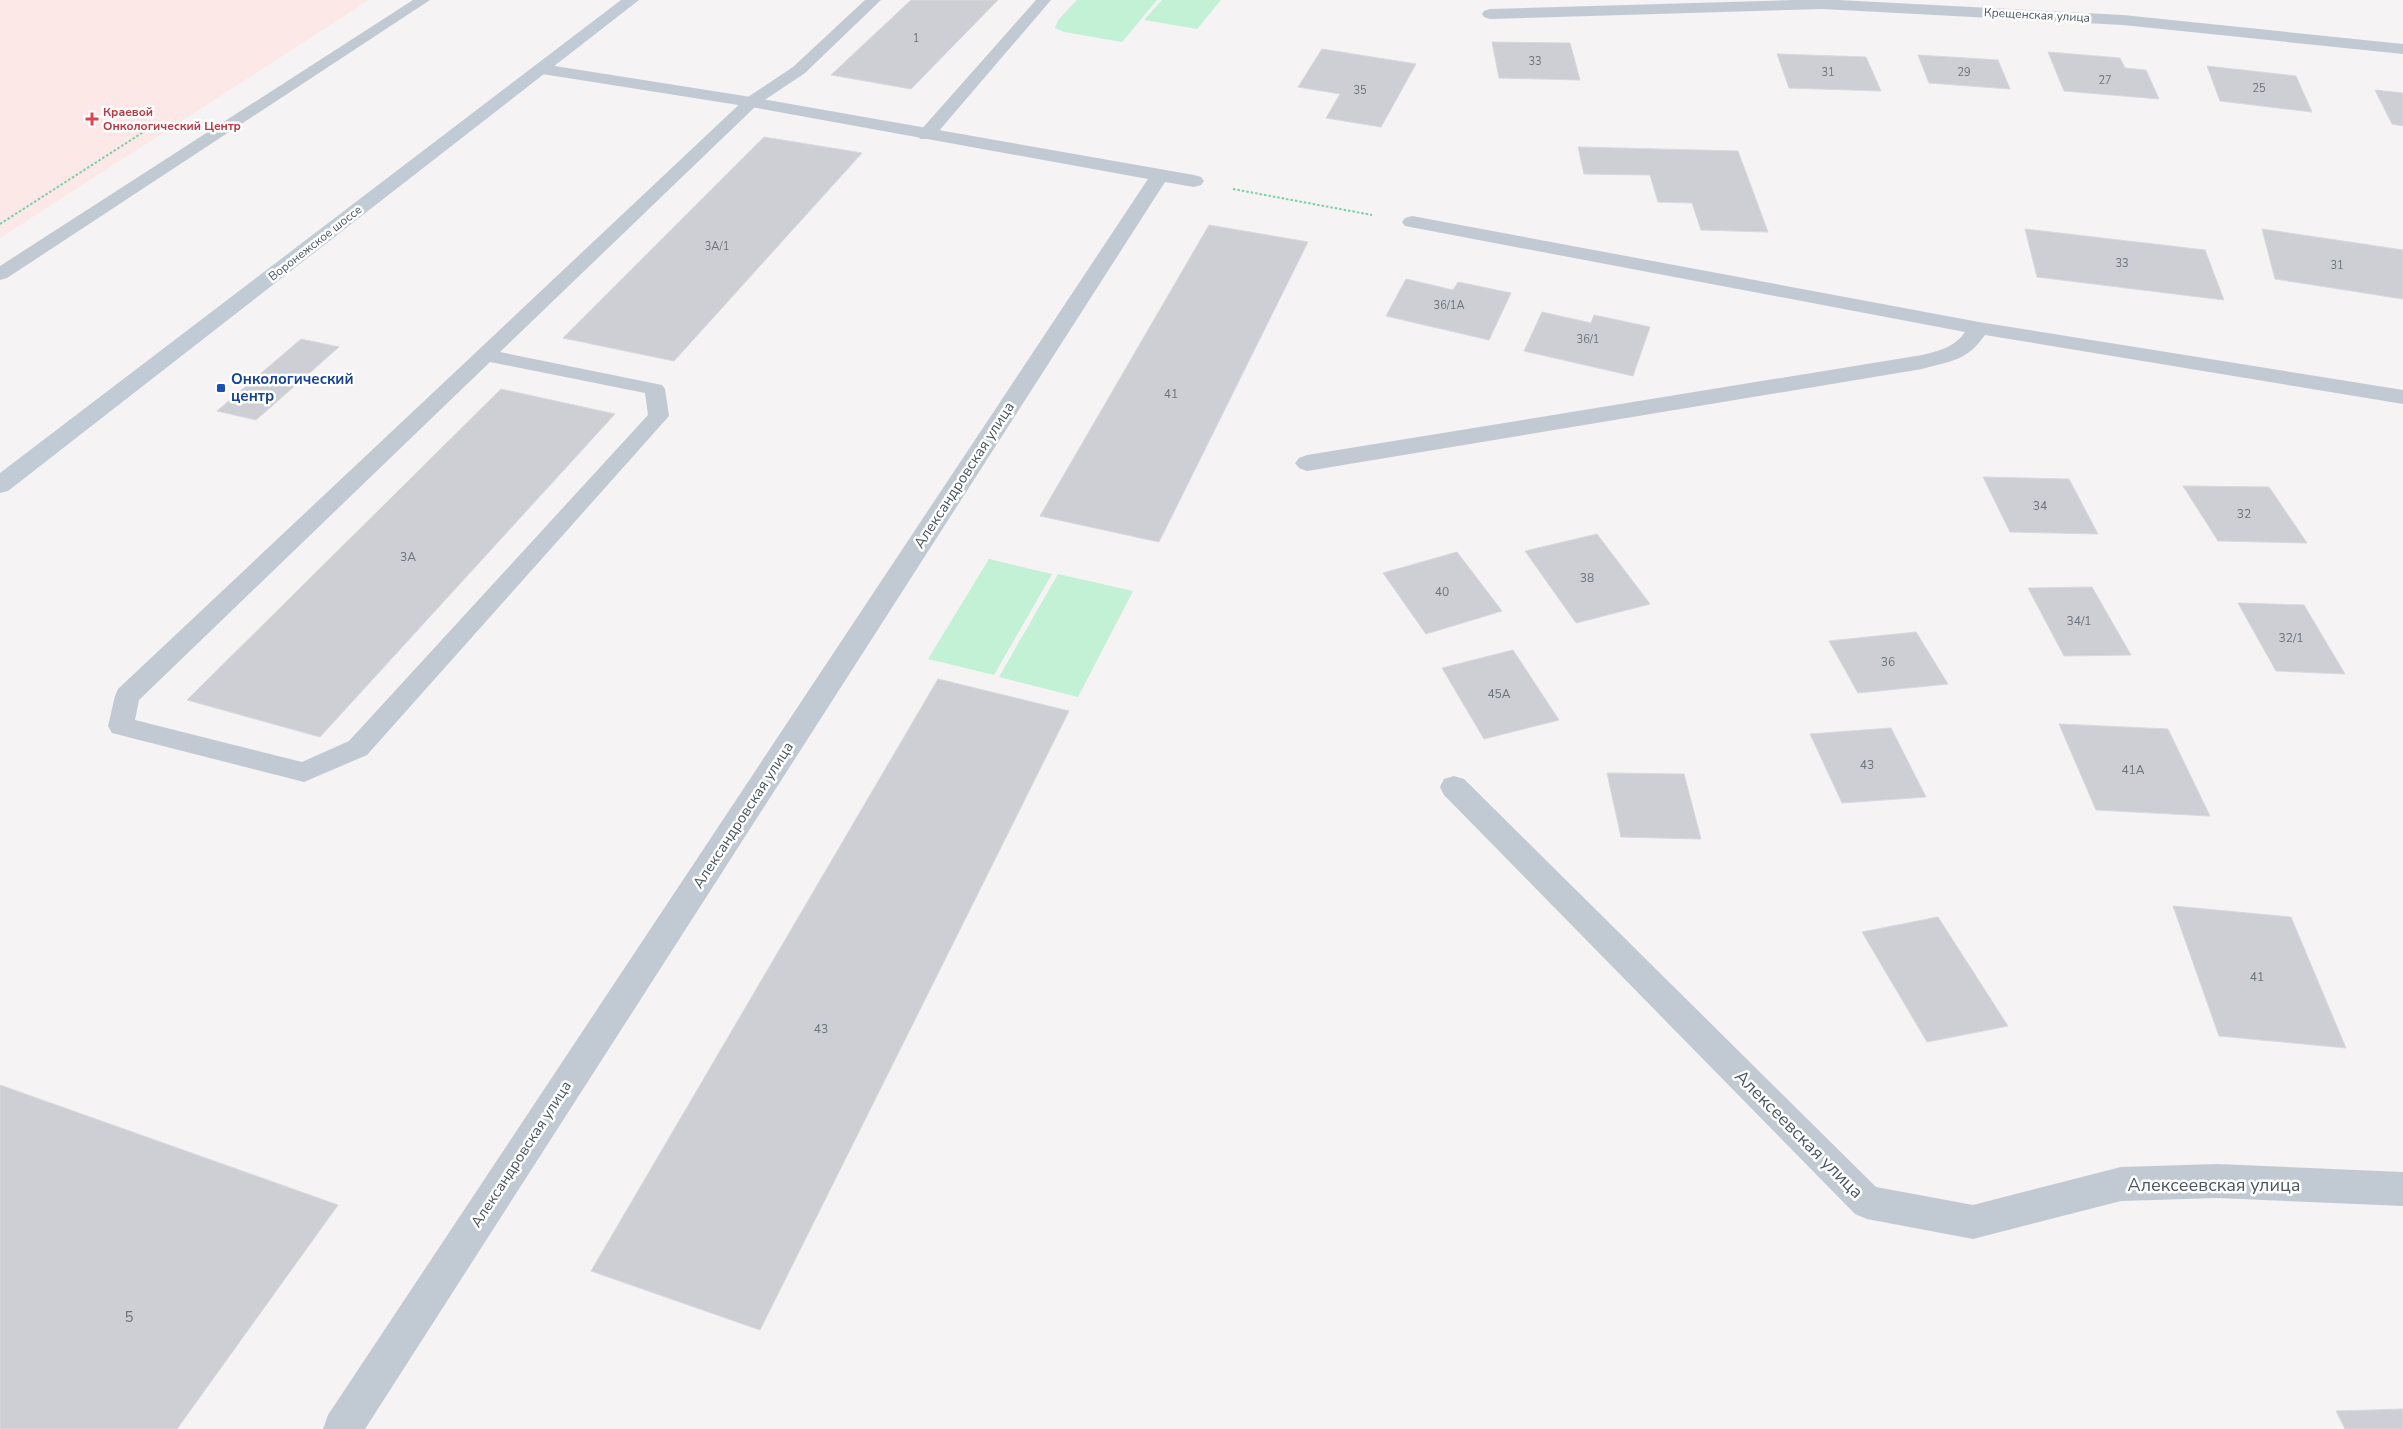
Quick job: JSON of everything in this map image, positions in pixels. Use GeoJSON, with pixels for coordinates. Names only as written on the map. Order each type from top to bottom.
{"type":"FeatureCollection","features":[{"type":"Feature","properties":{"kind":"main road","name":"Воронежское шоссе"},"geometry":{"type":"LineString","coordinates":[[0,485],[631,0]]}},
{"type":"Feature","properties":{"kind":"street","name":"Крещенская улица"},"geometry":{"type":"LineString","coordinates":[[1490,14],[1822,4],[2123,20],[2403,49]]}},
{"type":"Feature","properties":{"kind":"street"},"geometry":{"type":"LineString","coordinates":[[542,69],[751,102],[926,135],[1194,181]]}},
{"type":"Feature","properties":{"kind":"street","name":"Александровская улица"},"geometry":{"type":"LineString","coordinates":[[342,1429],[1160,175]]}},
{"type":"Feature","properties":{"kind":"street"},"geometry":{"type":"LineString","coordinates":[[1412,222],[1980,328],[2403,397]]}},
{"type":"Feature","properties":{"kind":"street"},"geometry":{"type":"LineString","coordinates":[[1307,463],[1922,362],[1950,354],[1967,346],[1980,328]]}},
{"type":"Feature","properties":{"kind":"street","name":"Алексеевская улица"},"geometry":{"type":"LineString","coordinates":[[1454,787],[1867,1202],[1974,1222],[2122,1184],[2217,1181],[2403,1189]]}},
{"type":"Feature","properties":{"kind":"lane"},"geometry":{"type":"LineString","coordinates":[[0,274],[423,0]]}},
{"type":"Feature","properties":{"kind":"lane"},"geometry":{"type":"LineString","coordinates":[[484,355],[655,389],[659,416],[358,748],[304,772],[121,726],[127,696],[484,355],[751,102],[799,70],[874,0]]}},
{"type":"Feature","properties":{"kind":"lane"},"geometry":{"type":"LineString","coordinates":[[926,135],[1044,0]]}},
{"type":"Feature","properties":{"kind":"path"},"geometry":{"type":"LineString","coordinates":[[1194,181],[1412,222]]}},
{"type":"Feature","properties":{"kind":"shaded area","name":"Краевой Онкологический Центр"},"geometry":{"type":"Polygon","coordinates":[[[0,0],[369,0],[0,238],[0,0]]]}},
{"type":"Feature","properties":{"kind":"green space"},"geometry":{"type":"Polygon","coordinates":[[[1077,0],[1157,0],[1122,42],[1064,32],[1055,28],[1058,20],[1077,0]]]}},
{"type":"Feature","properties":{"kind":"green space"},"geometry":{"type":"Polygon","coordinates":[[[1162,0],[1221,0],[1197,29],[1144,20],[1162,0]]]}},
{"type":"Feature","properties":{"kind":"green space"},"geometry":{"type":"Polygon","coordinates":[[[989,559],[1052,574],[994,675],[928,659],[989,559]]]}},
{"type":"Feature","properties":{"kind":"green space"},"geometry":{"type":"Polygon","coordinates":[[[1058,574],[1133,591],[1078,697],[999,677],[1058,574]]]}},
{"type":"Feature","properties":{"kind":"building"},"geometry":{"type":"Polygon","coordinates":[[[911,0],[998,0],[911,89],[831,75],[911,0]]]}},
{"type":"Feature","properties":{"kind":"building"},"geometry":{"type":"Polygon","coordinates":[[[1492,42],[1570,43],[1580,80],[1499,78],[1492,42]]]}},
{"type":"Feature","properties":{"kind":"building"},"geometry":{"type":"Polygon","coordinates":[[[1322,49],[1416,64],[1381,127],[1326,118],[1340,94],[1298,87],[1322,49]]]}},
{"type":"Feature","properties":{"kind":"building"},"geometry":{"type":"Polygon","coordinates":[[[2048,52],[2120,58],[2125,68],[2146,70],[2159,99],[2064,91],[2048,52]]]}},
{"type":"Feature","properties":{"kind":"building"},"geometry":{"type":"Polygon","coordinates":[[[1777,54],[1866,57],[1881,91],[1789,88],[1777,54]]]}},
{"type":"Feature","properties":{"kind":"building"},"geometry":{"type":"Polygon","coordinates":[[[1918,55],[1998,60],[2010,89],[1929,83],[1918,55]]]}},
{"type":"Feature","properties":{"kind":"building"},"geometry":{"type":"Polygon","coordinates":[[[2207,66],[2296,76],[2312,112],[2220,101],[2207,66]]]}},
{"type":"Feature","properties":{"kind":"building"},"geometry":{"type":"Polygon","coordinates":[[[2375,90],[2403,93],[2403,126],[2392,124],[2375,90]]]}},
{"type":"Feature","properties":{"kind":"building"},"geometry":{"type":"Polygon","coordinates":[[[764,137],[862,153],[674,361],[563,338],[764,137]]]}},
{"type":"Feature","properties":{"kind":"building"},"geometry":{"type":"Polygon","coordinates":[[[1578,147],[1738,151],[1768,232],[1701,230],[1692,203],[1658,202],[1650,175],[1584,174],[1578,147]]]}},
{"type":"Feature","properties":{"kind":"building"},"geometry":{"type":"Polygon","coordinates":[[[1209,225],[1308,242],[1159,542],[1040,516],[1209,225]]]}},
{"type":"Feature","properties":{"kind":"building"},"geometry":{"type":"Polygon","coordinates":[[[2025,229],[2205,250],[2224,300],[2037,277],[2025,229]]]}},
{"type":"Feature","properties":{"kind":"building"},"geometry":{"type":"Polygon","coordinates":[[[2262,229],[2403,250],[2403,299],[2275,279],[2262,229]]]}},
{"type":"Feature","properties":{"kind":"building"},"geometry":{"type":"Polygon","coordinates":[[[1406,279],[1453,290],[1458,282],[1511,293],[1489,340],[1386,316],[1406,279]]]}},
{"type":"Feature","properties":{"kind":"building"},"geometry":{"type":"Polygon","coordinates":[[[1542,312],[1591,323],[1594,315],[1650,327],[1633,376],[1524,351],[1542,312]]]}},
{"type":"Feature","properties":{"kind":"building"},"geometry":{"type":"Polygon","coordinates":[[[301,339],[339,347],[256,420],[217,411],[301,339]]]}},
{"type":"Feature","properties":{"kind":"building"},"geometry":{"type":"Polygon","coordinates":[[[501,389],[615,414],[320,737],[187,700],[501,389]]]}},
{"type":"Feature","properties":{"kind":"building"},"geometry":{"type":"Polygon","coordinates":[[[1983,477],[2069,479],[2098,534],[2010,532],[1983,477]]]}},
{"type":"Feature","properties":{"kind":"building"},"geometry":{"type":"Polygon","coordinates":[[[2183,486],[2269,487],[2307,543],[2218,541],[2183,486]]]}},
{"type":"Feature","properties":{"kind":"building"},"geometry":{"type":"Polygon","coordinates":[[[1597,534],[1650,604],[1576,623],[1525,551],[1597,534]]]}},
{"type":"Feature","properties":{"kind":"building"},"geometry":{"type":"Polygon","coordinates":[[[1457,552],[1502,611],[1426,634],[1383,573],[1457,552]]]}},
{"type":"Feature","properties":{"kind":"building"},"geometry":{"type":"Polygon","coordinates":[[[2092,587],[2131,655],[2064,656],[2028,588],[2092,587]]]}},
{"type":"Feature","properties":{"kind":"building"},"geometry":{"type":"Polygon","coordinates":[[[2238,603],[2304,605],[2345,674],[2276,671],[2238,603]]]}},
{"type":"Feature","properties":{"kind":"building"},"geometry":{"type":"Polygon","coordinates":[[[1916,632],[1948,684],[1858,693],[1829,641],[1916,632]]]}},
{"type":"Feature","properties":{"kind":"building"},"geometry":{"type":"Polygon","coordinates":[[[1513,650],[1559,720],[1484,739],[1442,668],[1513,650]]]}},
{"type":"Feature","properties":{"kind":"building"},"geometry":{"type":"Polygon","coordinates":[[[938,679],[1069,711],[760,1330],[591,1271],[938,679]]]}},
{"type":"Feature","properties":{"kind":"building"},"geometry":{"type":"Polygon","coordinates":[[[2059,724],[2168,729],[2210,816],[2096,810],[2059,724]]]}},
{"type":"Feature","properties":{"kind":"building"},"geometry":{"type":"Polygon","coordinates":[[[1891,728],[1926,797],[1842,803],[1810,734],[1891,728]]]}},
{"type":"Feature","properties":{"kind":"building"},"geometry":{"type":"Polygon","coordinates":[[[1607,773],[1684,774],[1701,839],[1621,837],[1607,773]]]}},
{"type":"Feature","properties":{"kind":"building"},"geometry":{"type":"Polygon","coordinates":[[[2173,906],[2291,917],[2346,1048],[2219,1036],[2173,906]]]}},
{"type":"Feature","properties":{"kind":"building"},"geometry":{"type":"Polygon","coordinates":[[[1938,917],[2008,1026],[1927,1042],[1862,932],[1938,917]]]}},
{"type":"Feature","properties":{"kind":"building"},"geometry":{"type":"Polygon","coordinates":[[[0,1085],[338,1205],[177,1429],[0,1429],[0,1085]]]}},
{"type":"Feature","properties":{"kind":"building"},"geometry":{"type":"Polygon","coordinates":[[[2403,1409],[2403,1429],[2345,1429],[2336,1411],[2403,1409]]]}},
{"type":"Feature","properties":{"kind":"place","name":"Краевой Онкологический Центр"},"geometry":{"type":"Point","coordinates":[92,119]}},
{"type":"Feature","properties":{"kind":"place","name":"Онкологический центр"},"geometry":{"type":"Point","coordinates":[221,388]}}]}
